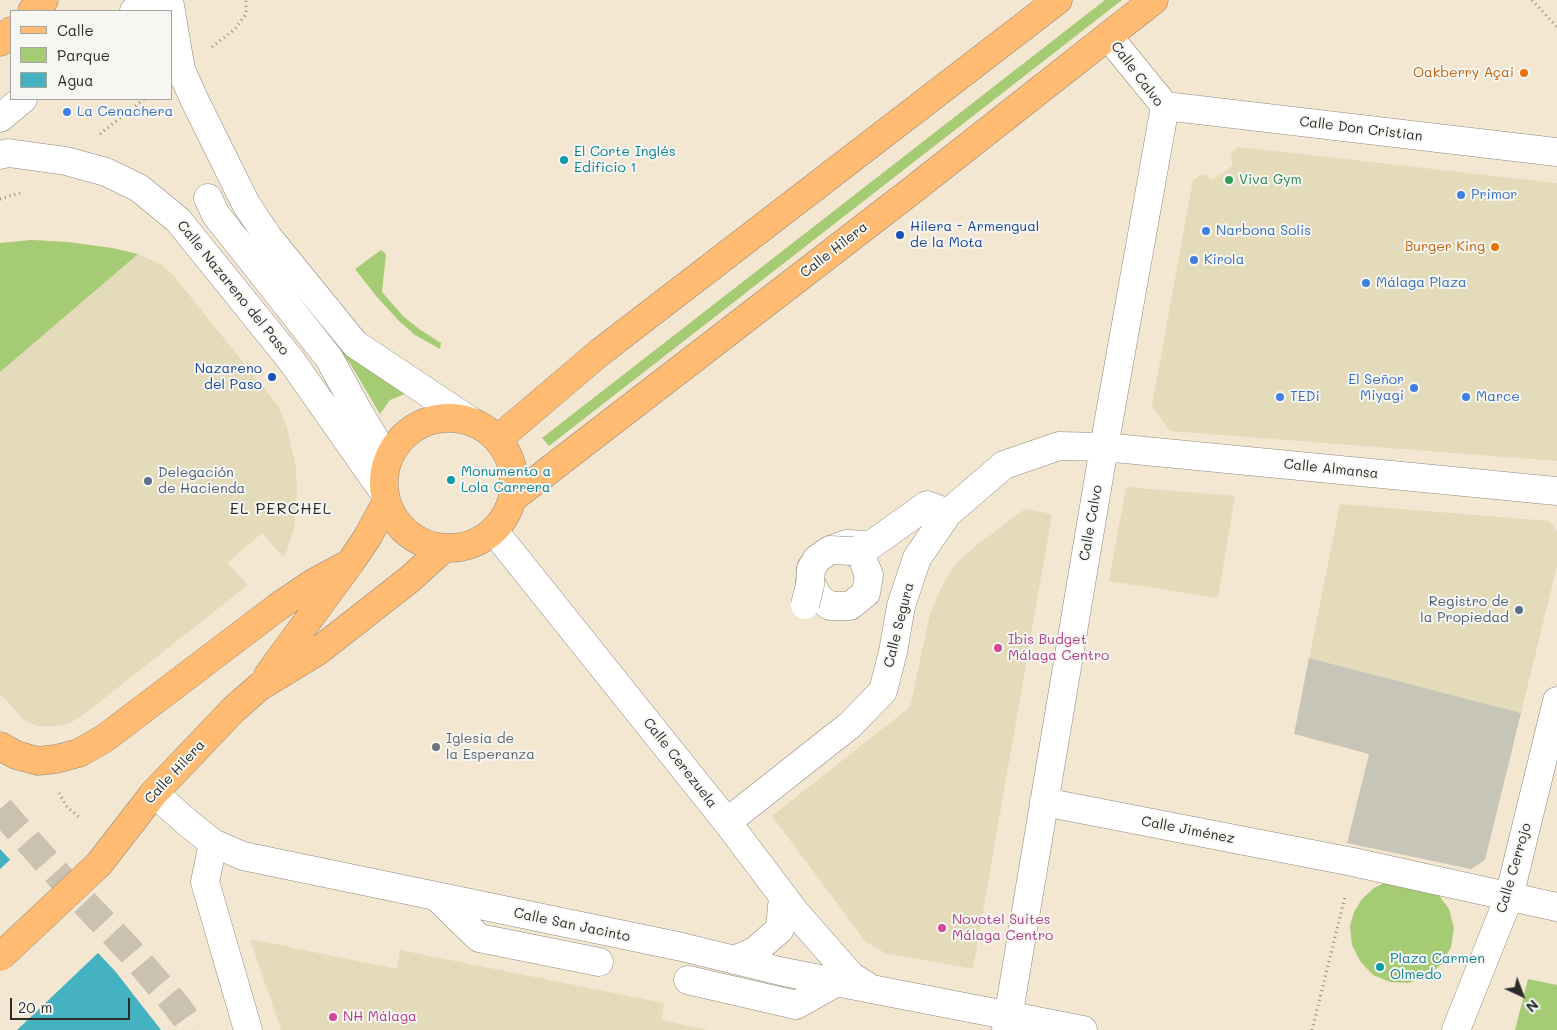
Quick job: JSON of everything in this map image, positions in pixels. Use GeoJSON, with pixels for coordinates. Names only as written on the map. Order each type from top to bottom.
{"type":"FeatureCollection","features":[{"type":"Feature","properties":{"kind":"main road"},"geometry":{"type":"LineString","coordinates":[[33,10],[44,0]]}},
{"type":"Feature","properties":{"kind":"main road"},"geometry":{"type":"LineString","coordinates":[[498,439],[611,344],[1058,0]]}},
{"type":"Feature","properties":{"kind":"main road","name":"Calle Hilera"},"geometry":{"type":"LineString","coordinates":[[513,498],[1154,0]]}},
{"type":"Feature","properties":{"kind":"main road"},"geometry":{"type":"LineString","coordinates":[[0,42],[10,32]]}},
{"type":"Feature","properties":{"kind":"main road"},"geometry":{"type":"LineString","coordinates":[[444,418],[469,420],[498,439],[513,467],[513,498],[506,516],[494,531],[479,542],[462,548],[443,549],[418,542],[398,526],[384,497],[388,459],[400,438],[420,423],[444,418]]}},
{"type":"Feature","properties":{"kind":"main road","name":"Calle Hilera"},"geometry":{"type":"LineString","coordinates":[[259,687],[367,538],[384,497]]}},
{"type":"Feature","properties":{"kind":"main road","name":"Calle Hilera"},"geometry":{"type":"LineString","coordinates":[[0,957],[99,864],[154,793],[234,709],[259,687],[318,651],[410,579],[443,549]]}},
{"type":"Feature","properties":{"kind":"main road"},"geometry":{"type":"LineString","coordinates":[[0,746],[16,755],[38,761],[79,753],[105,738],[313,583],[350,563]]}},
{"type":"Feature","properties":{"kind":"street"},"geometry":{"type":"LineString","coordinates":[[135,10],[150,0]]}},
{"type":"Feature","properties":{"kind":"street"},"geometry":{"type":"LineString","coordinates":[[172,18],[181,70],[246,204],[268,237],[355,344],[469,420]]}},
{"type":"Feature","properties":{"kind":"street","name":"Calle Calvo"},"geometry":{"type":"LineString","coordinates":[[1008,1023],[1104,447],[1165,106],[1108,36]]}},
{"type":"Feature","properties":{"kind":"street"},"geometry":{"type":"LineString","coordinates":[[0,118],[22,100]]}},
{"type":"Feature","properties":{"kind":"street","name":"Calle Don Cristian"},"geometry":{"type":"LineString","coordinates":[[1165,106],[1557,152]]}},
{"type":"Feature","properties":{"kind":"street","name":"Calle Nazareno del Paso"},"geometry":{"type":"LineString","coordinates":[[0,155],[8,153],[66,161],[106,172],[139,188],[178,220],[292,360],[384,497]]}},
{"type":"Feature","properties":{"kind":"street"},"geometry":{"type":"LineString","coordinates":[[208,198],[216,215],[329,358],[359,413],[388,459]]}},
{"type":"Feature","properties":{"kind":"street","name":"Calle Segura"},"geometry":{"type":"LineString","coordinates":[[727,822],[850,725],[883,691],[893,652],[901,606],[918,558],[948,513],[1004,465],[1060,446],[1104,447]]}},
{"type":"Feature","properties":{"kind":"street","name":"Calle Almansa"},"geometry":{"type":"LineString","coordinates":[[1104,447],[1557,491]]}},
{"type":"Feature","properties":{"kind":"street"},"geometry":{"type":"LineString","coordinates":[[805,605],[810,584],[810,577],[811,569],[817,559],[830,550],[853,551],[862,558],[869,575],[866,593],[850,606],[830,606],[818,597],[814,589],[810,581],[810,568],[818,558],[830,550],[848,544],[871,545],[927,505],[948,513]]}},
{"type":"Feature","properties":{"kind":"street","name":"Calle Cerezuela"},"geometry":{"type":"LineString","coordinates":[[494,531],[826,949],[851,976],[871,988]]}},
{"type":"Feature","properties":{"kind":"street","name":"Calle Cerrojo"},"geometry":{"type":"LineString","coordinates":[[1456,1030],[1509,897],[1557,701]]}},
{"type":"Feature","properties":{"kind":"street","name":"Calle San Jacinto"},"geometry":{"type":"LineString","coordinates":[[154,793],[188,824],[213,843],[243,856],[682,947],[784,972],[871,988],[1008,1023],[1083,1030]]}},
{"type":"Feature","properties":{"kind":"street","name":"Calle Jiménez"},"geometry":{"type":"LineString","coordinates":[[1044,802],[1343,860]]}},
{"type":"Feature","properties":{"kind":"street"},"geometry":{"type":"LineString","coordinates":[[213,843],[205,882],[248,1030]]}},
{"type":"Feature","properties":{"kind":"street"},"geometry":{"type":"LineString","coordinates":[[1343,860],[1557,907]]}},
{"type":"Feature","properties":{"kind":"street"},"geometry":{"type":"LineString","coordinates":[[734,960],[755,951],[780,929],[783,896]]}},
{"type":"Feature","properties":{"kind":"street"},"geometry":{"type":"LineString","coordinates":[[437,897],[479,938],[599,962]]}},
{"type":"Feature","properties":{"kind":"street"},"geometry":{"type":"LineString","coordinates":[[688,980],[796,1005],[837,982]]}},
{"type":"Feature","properties":{"kind":"path"},"geometry":{"type":"LineString","coordinates":[[1532,0],[1557,27]]}},
{"type":"Feature","properties":{"kind":"path"},"geometry":{"type":"LineString","coordinates":[[68,807],[79,817]]}},
{"type":"Feature","properties":{"kind":"path"},"geometry":{"type":"LineString","coordinates":[[1312,1030],[1343,860]]}},
{"type":"Feature","properties":{"kind":"shaded area","name":"Málaga Plaza"},"geometry":{"type":"Polygon","coordinates":[[[1238,147],[1557,183],[1557,461],[1170,431],[1152,406],[1193,180],[1201,175],[1206,175],[1211,180],[1223,173],[1233,165],[1232,152],[1238,147]]]}},
{"type":"Feature","properties":{"kind":"shaded area","name":"Delegación de Hacienda"},"geometry":{"type":"Polygon","coordinates":[[[31,240],[68,242],[112,248],[138,254],[160,264],[173,275],[279,407],[287,427],[296,468],[297,494],[294,528],[287,551],[283,557],[262,533],[227,563],[248,585],[83,715],[70,723],[54,726],[37,726],[25,721],[0,694],[0,243],[31,240]]]}},
{"type":"Feature","properties":{"kind":"shaded area"},"geometry":{"type":"Polygon","coordinates":[[[1126,487],[1235,496],[1218,598],[1109,581],[1126,487]]]}},
{"type":"Feature","properties":{"kind":"shaded area"},"geometry":{"type":"Polygon","coordinates":[[[1340,504],[1549,521],[1557,531],[1557,566],[1521,713],[1309,658],[1340,504]]]}},
{"type":"Feature","properties":{"kind":"shaded area"},"geometry":{"type":"Polygon","coordinates":[[[1025,509],[1052,514],[973,969],[885,953],[866,942],[772,816],[910,707],[930,614],[943,584],[955,565],[973,548],[1025,509]]]}},
{"type":"Feature","properties":{"kind":"shaded area"},"geometry":{"type":"Polygon","coordinates":[[[1309,658],[1521,713],[1485,860],[1471,869],[1347,843],[1369,754],[1294,734],[1309,658]]]}},
{"type":"Feature","properties":{"kind":"shaded area"},"geometry":{"type":"Polygon","coordinates":[[[250,939],[397,969],[400,950],[664,1003],[662,1020],[707,1030],[281,1030],[250,939]]]}},
{"type":"Feature","properties":{"kind":"green space"},"geometry":{"type":"Polygon","coordinates":[[[1105,0],[1122,0],[549,446],[542,438],[1105,0]]]}},
{"type":"Feature","properties":{"kind":"green space"},"geometry":{"type":"Polygon","coordinates":[[[31,240],[68,242],[112,248],[138,254],[0,372],[0,243],[31,240]]]}},
{"type":"Feature","properties":{"kind":"green space"},"geometry":{"type":"Polygon","coordinates":[[[381,250],[386,254],[382,292],[403,316],[441,343],[440,349],[415,335],[399,321],[355,269],[381,250]]]}},
{"type":"Feature","properties":{"kind":"green space"},"geometry":{"type":"Polygon","coordinates":[[[310,303],[407,393],[390,400],[380,414],[351,365],[305,308],[310,303]]]}},
{"type":"Feature","properties":{"kind":"green space"},"geometry":{"type":"Polygon","coordinates":[[[1388,881],[1438,894],[1449,909],[1454,928],[1451,947],[1442,964],[1427,976],[1409,983],[1390,982],[1373,975],[1360,961],[1352,945],[1350,926],[1354,912],[1362,899],[1374,888],[1388,881]]]}},
{"type":"Feature","properties":{"kind":"green space"},"geometry":{"type":"Polygon","coordinates":[[[1528,979],[1557,985],[1557,1030],[1515,1030],[1528,979]]]}},
{"type":"Feature","properties":{"kind":"water"},"geometry":{"type":"Polygon","coordinates":[[[0,849],[115,971],[161,1030],[0,1030],[0,849]]]}},
{"type":"Feature","properties":{"kind":"pier"},"geometry":{"type":"Polygon","coordinates":[[[11,859],[99,952],[17,1030],[0,1030],[0,869],[11,859]]]}},
{"type":"Feature","properties":{"kind":"tunnel"},"geometry":{"type":"LineString","coordinates":[[0,809],[61,878],[131,952],[176,1005],[194,1030]]}},
{"type":"Feature","properties":{"kind":"place","name":"Oakberry Açai"},"geometry":{"type":"Point","coordinates":[1524,73]}},
{"type":"Feature","properties":{"kind":"place","name":"La Cenachera"},"geometry":{"type":"Point","coordinates":[67,112]}},
{"type":"Feature","properties":{"kind":"place","name":"El Corte Inglés Edificio 1"},"geometry":{"type":"Point","coordinates":[564,160]}},
{"type":"Feature","properties":{"kind":"place","name":"Viva Gym"},"geometry":{"type":"Point","coordinates":[1229,180]}},
{"type":"Feature","properties":{"kind":"place","name":"Primor"},"geometry":{"type":"Point","coordinates":[1461,195]}},
{"type":"Feature","properties":{"kind":"place","name":"Narbona Solis"},"geometry":{"type":"Point","coordinates":[1206,231]}},
{"type":"Feature","properties":{"kind":"place","name":"Hilera - Armengual de la Mota"},"geometry":{"type":"Point","coordinates":[900,235]}},
{"type":"Feature","properties":{"kind":"place","name":"Burger King"},"geometry":{"type":"Point","coordinates":[1495,247]}},
{"type":"Feature","properties":{"kind":"place","name":"Kirola"},"geometry":{"type":"Point","coordinates":[1194,260]}},
{"type":"Feature","properties":{"kind":"place","name":"Málaga Plaza"},"geometry":{"type":"Point","coordinates":[1366,283]}},
{"type":"Feature","properties":{"kind":"place","name":"Nazareno del Paso"},"geometry":{"type":"Point","coordinates":[272,377]}},
{"type":"Feature","properties":{"kind":"place","name":"El Señor Miyagi"},"geometry":{"type":"Point","coordinates":[1414,388]}},
{"type":"Feature","properties":{"kind":"place","name":"TEDi"},"geometry":{"type":"Point","coordinates":[1280,397]}},
{"type":"Feature","properties":{"kind":"place","name":"Marce"},"geometry":{"type":"Point","coordinates":[1466,397]}},
{"type":"Feature","properties":{"kind":"place","name":"Monumento a Lola Carrera"},"geometry":{"type":"Point","coordinates":[451,480]}},
{"type":"Feature","properties":{"kind":"place","name":"Delegación de Hacienda"},"geometry":{"type":"Point","coordinates":[148,481]}},
{"type":"Feature","properties":{"kind":"place","name":"Registro de la Propiedad"},"geometry":{"type":"Point","coordinates":[1519,610]}},
{"type":"Feature","properties":{"kind":"place","name":"Ibis Budget Málaga Centro"},"geometry":{"type":"Point","coordinates":[998,648]}},
{"type":"Feature","properties":{"kind":"place","name":"Iglesia de la Esperanza"},"geometry":{"type":"Point","coordinates":[436,747]}},
{"type":"Feature","properties":{"kind":"place","name":"Novotel Suites Málaga Centro"},"geometry":{"type":"Point","coordinates":[942,928]}},
{"type":"Feature","properties":{"kind":"place","name":"Plaza Carmen Olmedo"},"geometry":{"type":"Point","coordinates":[1380,967]}},
{"type":"Feature","properties":{"kind":"place","name":"NH Málaga"},"geometry":{"type":"Point","coordinates":[333,1017]}},
{"type":"Feature","properties":{"kind":"district","name":"EL PERCHEL"},"geometry":{"type":"Point","coordinates":[281,509]}}]}
